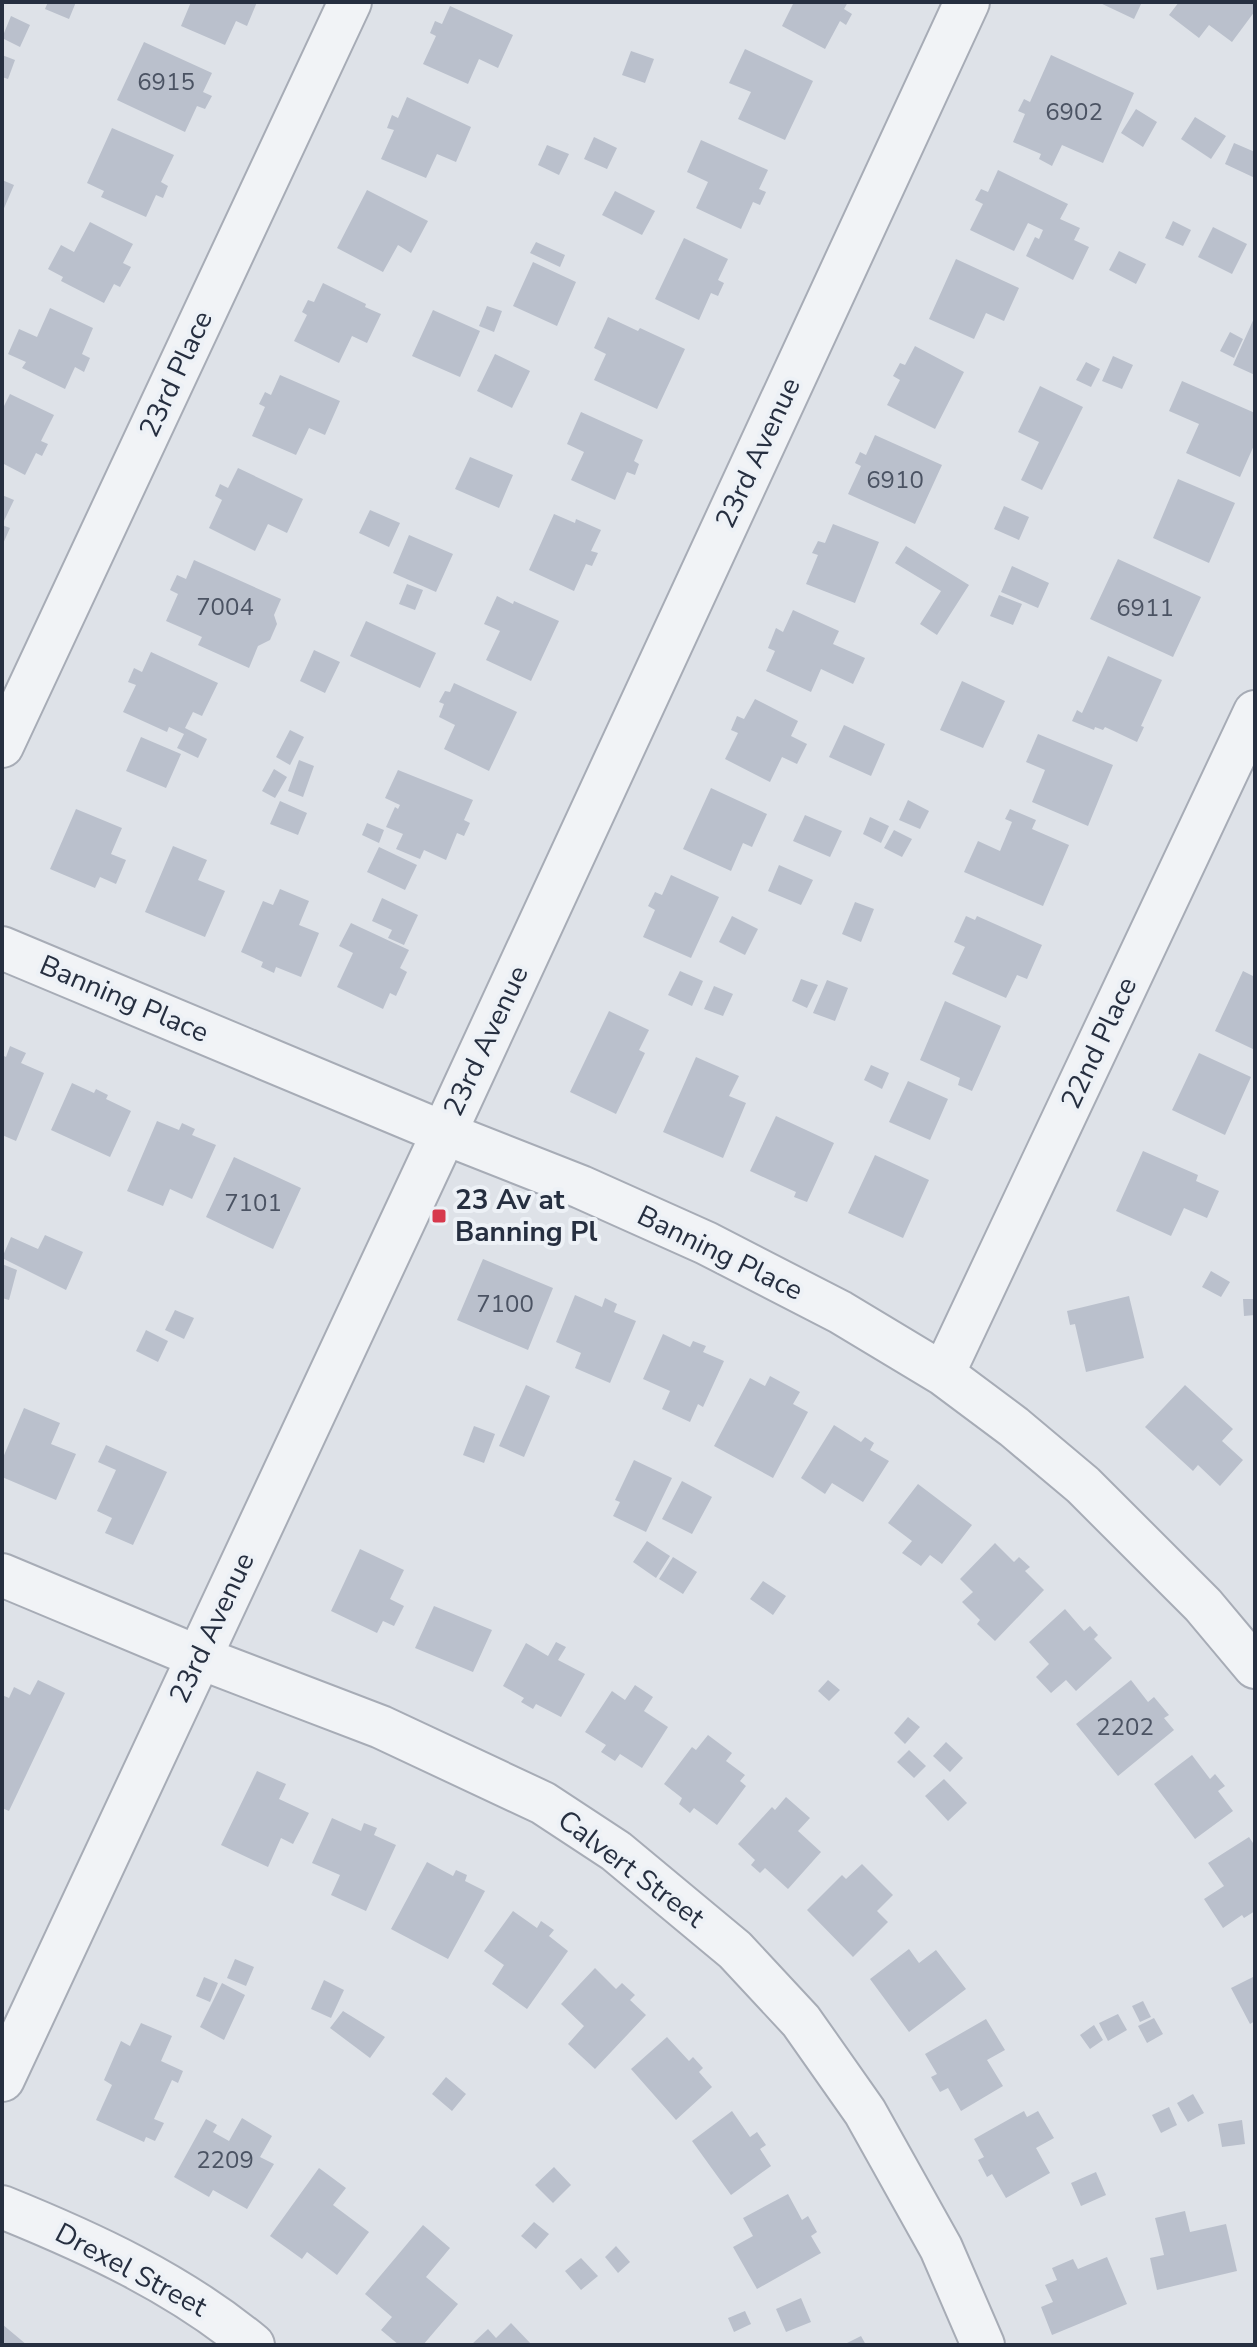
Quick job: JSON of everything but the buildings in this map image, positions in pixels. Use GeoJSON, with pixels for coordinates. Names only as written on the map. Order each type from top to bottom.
{"type":"FeatureCollection","features":[{"type":"Feature","properties":{"kind":"street","name":"23rd Place"},"geometry":{"type":"LineString","coordinates":[[2,746],[350,2]]}},
{"type":"Feature","properties":{"kind":"street","name":"23rd Avenue"},"geometry":{"type":"LineString","coordinates":[[2,2079],[967,2]]}},
{"type":"Feature","properties":{"kind":"street","name":"22nd Place"},"geometry":{"type":"LineString","coordinates":[[943,1374],[1255,712]]}},
{"type":"Feature","properties":{"kind":"street","name":"Banning Place"},"geometry":{"type":"LineString","coordinates":[[2,948],[581,1187],[706,1243],[840,1312],[943,1374],[1014,1427],[1083,1485],[1203,1605],[1255,1667]]}},
{"type":"Feature","properties":{"kind":"street","name":"Calvert Street"},"geometry":{"type":"LineString","coordinates":[[2,1575],[198,1657],[381,1727],[543,1803],[616,1851],[735,1950],[801,2021],[865,2112],[941,2248],[983,2345]]}},
{"type":"Feature","properties":{"kind":"street","name":"Drexel Street"},"geometry":{"type":"LineString","coordinates":[[2,2207],[141,2269],[203,2306],[253,2345]]}},
{"type":"Feature","properties":{"kind":"place","name":"23 Av at Banning Pl"},"geometry":{"type":"Point","coordinates":[439,1216]}}]}
